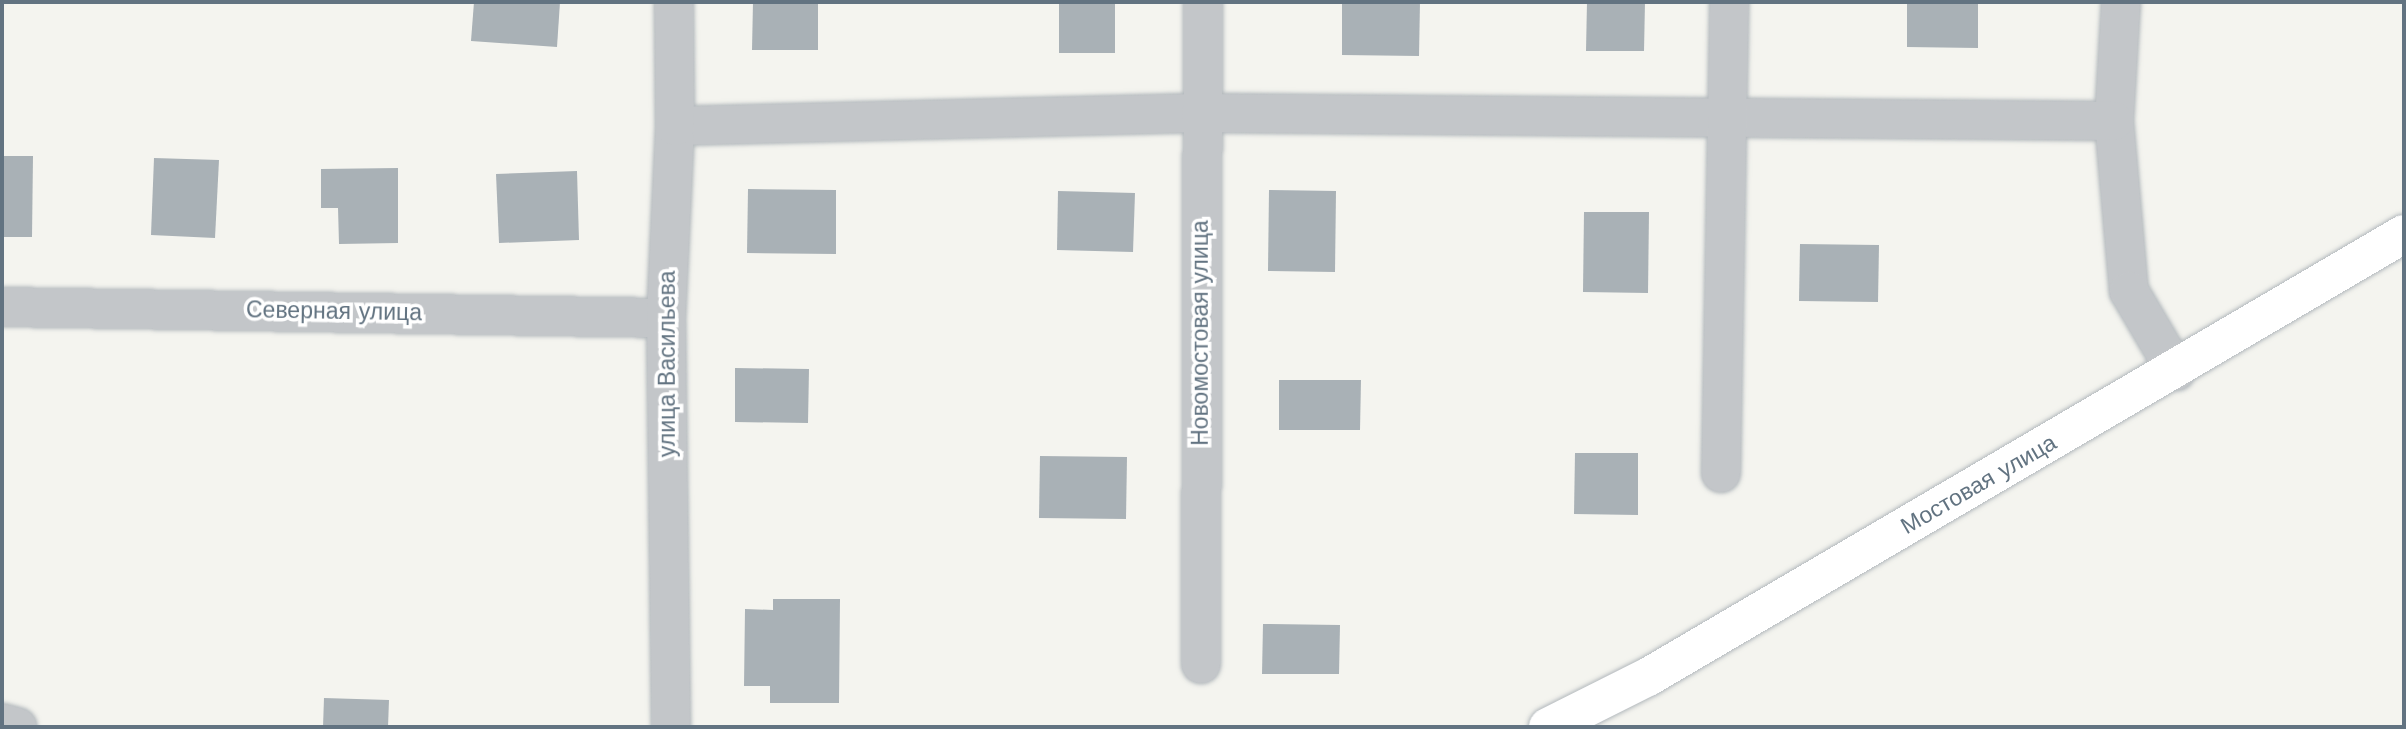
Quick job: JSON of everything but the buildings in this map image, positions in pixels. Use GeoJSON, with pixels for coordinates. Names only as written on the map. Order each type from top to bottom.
{"type":"FeatureCollection","features":[{"type":"Feature","properties":{"kind":"main road","name":"Мостовая улица"},"geometry":{"type":"LineString","coordinates":[[1548,727],[1648,677],[2176,371],[2404,234]]}},
{"type":"Feature","properties":{"kind":"street","name":"улица Васильева"},"geometry":{"type":"LineString","coordinates":[[671,727],[666,318],[675,126],[674,2]]}},
{"type":"Feature","properties":{"kind":"street","name":"Новомостовая улица"},"geometry":{"type":"LineString","coordinates":[[1201,664],[1203,2]]}},
{"type":"Feature","properties":{"kind":"street"},"geometry":{"type":"LineString","coordinates":[[1721,473],[1729,2]]}},
{"type":"Feature","properties":{"kind":"street"},"geometry":{"type":"LineString","coordinates":[[2121,2],[2114,121],[2129,291],[2176,371]]}},
{"type":"Feature","properties":{"kind":"street"},"geometry":{"type":"LineString","coordinates":[[675,126],[1201,113],[1727,120],[2114,121]]}},
{"type":"Feature","properties":{"kind":"street","name":"Северная улица"},"geometry":{"type":"LineString","coordinates":[[2,307],[666,318]]}},
{"type":"Feature","properties":{"kind":"street"},"geometry":{"type":"LineString","coordinates":[[2,723],[17,727]]}}]}
